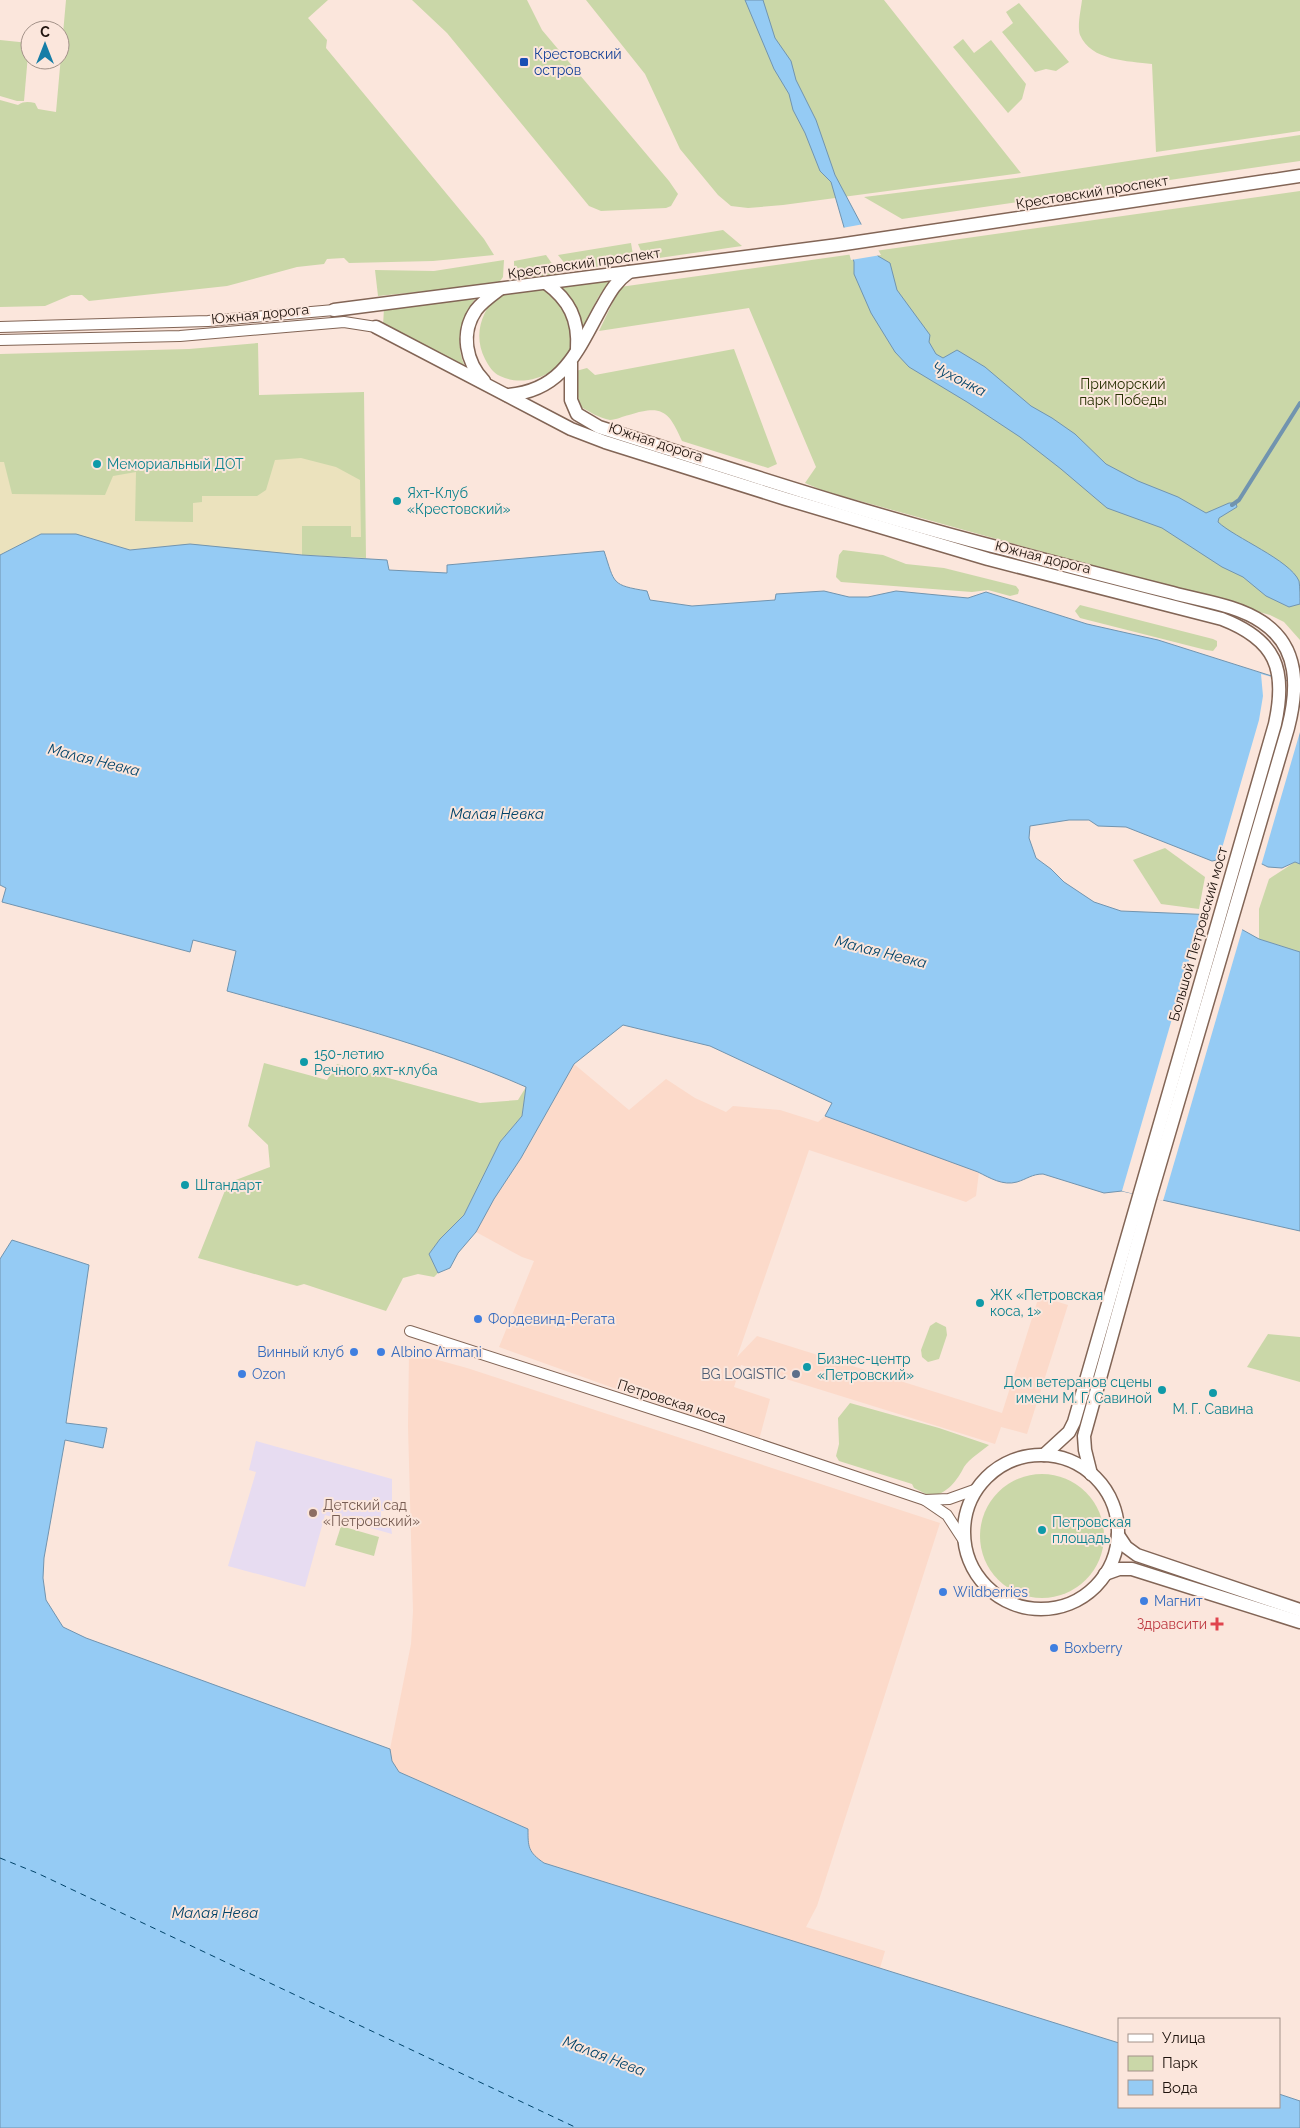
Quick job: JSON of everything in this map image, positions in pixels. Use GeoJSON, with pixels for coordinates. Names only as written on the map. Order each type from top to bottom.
{"type":"FeatureCollection","features":[{"type":"Feature","properties":{"kind":"street","name":"Крестовский проспект"},"geometry":{"type":"LineString","coordinates":[[334,310],[838,245],[1300,176]]}},
{"type":"Feature","properties":{"kind":"street"},"geometry":{"type":"LineString","coordinates":[[506,395],[523,394],[541,387],[551,382],[571,363],[614,284],[629,272]]}},
{"type":"Feature","properties":{"kind":"street"},"geometry":{"type":"LineString","coordinates":[[546,283],[561,294],[572,310],[578,335],[577,351]]}},
{"type":"Feature","properties":{"kind":"street"},"geometry":{"type":"LineString","coordinates":[[488,385],[475,371],[467,347],[466,335],[477,309],[500,289]]}},
{"type":"Feature","properties":{"kind":"street","name":"Южная дорога"},"geometry":{"type":"LineString","coordinates":[[0,327],[208,321],[334,310]]}},
{"type":"Feature","properties":{"kind":"street","name":"Южная дорога"},"geometry":{"type":"LineString","coordinates":[[0,340],[180,336],[344,322],[376,327],[571,429],[605,442],[786,499],[988,559],[1240,626],[1264,646],[1277,667],[1280,679]]}},
{"type":"Feature","properties":{"kind":"street","name":"Южная дорога"},"geometry":{"type":"LineString","coordinates":[[571,363],[571,400],[577,414],[599,427],[790,487],[992,546],[1245,614],[1262,622],[1284,644],[1295,672],[1296,684]]}},
{"type":"Feature","properties":{"kind":"street","name":"Большой Петровский мост"},"geometry":{"type":"LineString","coordinates":[[1044,1456],[1069,1432],[1074,1422],[1137,1195],[1275,724],[1280,679]]}},
{"type":"Feature","properties":{"kind":"street","name":"Большой Петровский мост"},"geometry":{"type":"LineString","coordinates":[[1091,1474],[1085,1450],[1084,1436],[1150,1198],[1288,728],[1296,684]]}},
{"type":"Feature","properties":{"kind":"street","name":"Петровская коса"},"geometry":{"type":"LineString","coordinates":[[410,1331],[683,1418],[925,1500],[948,1516],[964,1541]]}},
{"type":"Feature","properties":{"kind":"street"},"geometry":{"type":"LineString","coordinates":[[1044,1456],[1069,1461],[1091,1474],[1111,1502],[1117,1522],[1118,1535],[1114,1556],[1105,1574],[1090,1592],[1070,1604],[1047,1609],[1023,1607],[1001,1598],[983,1584],[970,1564],[964,1541],[966,1515],[977,1489],[993,1472],[1006,1464],[1024,1457],[1044,1456]]}},
{"type":"Feature","properties":{"kind":"street","name":"Петровская коса"},"geometry":{"type":"LineString","coordinates":[[925,1500],[948,1499],[977,1489]]}},
{"type":"Feature","properties":{"kind":"street"},"geometry":{"type":"LineString","coordinates":[[1118,1535],[1126,1548],[1137,1555],[1300,1610]]}},
{"type":"Feature","properties":{"kind":"street"},"geometry":{"type":"LineString","coordinates":[[1105,1574],[1119,1569],[1132,1569],[1300,1622]]}},
{"type":"Feature","properties":{"kind":"shaded area"},"geometry":{"type":"Polygon","coordinates":[[[574,1064],[629,1110],[666,1079],[695,1098],[726,1112],[733,1106],[780,1110],[818,1122],[825,1116],[979,1172],[976,1196],[966,1202],[809,1150],[737,1357],[757,1336],[1002,1413],[1039,1296],[1068,1305],[1027,1434],[1001,1427],[995,1444],[741,1365],[734,1387],[770,1399],[759,1440],[499,1347],[534,1261],[522,1257],[476,1232],[494,1199],[521,1158],[574,1064]]]}},
{"type":"Feature","properties":{"kind":"shaded area"},"geometry":{"type":"Polygon","coordinates":[[[409,1352],[467,1368],[940,1523],[817,1906],[806,1927],[885,1951],[880,1968],[544,1863],[535,1857],[528,1847],[528,1829],[399,1772],[392,1761],[390,1749],[411,1644],[413,1611],[408,1426],[409,1352]]]}},
{"type":"Feature","properties":{"kind":"shaded area","name":"Детский сад «Петровский»"},"geometry":{"type":"Polygon","coordinates":[[[256,1441],[392,1479],[392,1511],[381,1511],[381,1527],[391,1527],[392,1534],[325,1515],[305,1587],[228,1566],[256,1472],[249,1470],[256,1441]]]}},
{"type":"Feature","properties":{"kind":"green space"},"geometry":{"type":"Polygon","coordinates":[[[66,0],[328,0],[308,18],[327,40],[326,48],[484,239],[494,255],[433,261],[349,263],[344,258],[327,259],[324,264],[297,267],[227,286],[89,301],[82,295],[71,295],[45,306],[0,307],[0,100],[18,105],[24,102],[35,103],[38,109],[56,112],[60,70],[70,70],[70,20],[64,20],[66,0]]]}},
{"type":"Feature","properties":{"kind":"green space"},"geometry":{"type":"Polygon","coordinates":[[[412,0],[527,0],[542,30],[669,181],[678,194],[671,206],[666,208],[601,211],[589,206],[447,33],[412,0]]]}},
{"type":"Feature","properties":{"kind":"green space"},"geometry":{"type":"Polygon","coordinates":[[[586,0],[884,0],[1021,173],[783,205],[748,208],[731,206],[718,195],[680,149],[645,74],[586,0]]]}},
{"type":"Feature","properties":{"kind":"green space"},"geometry":{"type":"Polygon","coordinates":[[[1082,0],[1300,0],[1300,131],[1156,152],[1152,64],[1111,58],[1101,55],[1085,44],[1079,31],[1082,0]]]}},
{"type":"Feature","properties":{"kind":"green space"},"geometry":{"type":"Polygon","coordinates":[[[1019,3],[1069,62],[1056,71],[1046,69],[1035,72],[1002,32],[1013,23],[1006,12],[1019,3]]]}},
{"type":"Feature","properties":{"kind":"green space"},"geometry":{"type":"Polygon","coordinates":[[[963,39],[974,53],[991,40],[1026,84],[1022,99],[1008,113],[953,47],[963,39]]]}},
{"type":"Feature","properties":{"kind":"green space"},"geometry":{"type":"Polygon","coordinates":[[[0,40],[20,42],[20,70],[27,70],[24,101],[0,96],[0,40]]]}},
{"type":"Feature","properties":{"kind":"green space"},"geometry":{"type":"Polygon","coordinates":[[[1300,135],[1300,161],[902,219],[864,197],[1023,177],[1300,135]]]}},
{"type":"Feature","properties":{"kind":"green space","name":"Приморский парк Победы"},"geometry":{"type":"Polygon","coordinates":[[[1300,191],[1300,640],[1284,622],[1270,615],[824,491],[805,483],[816,467],[749,308],[599,331],[620,287],[1300,191]]]}},
{"type":"Feature","properties":{"kind":"green space"},"geometry":{"type":"Polygon","coordinates":[[[723,230],[742,246],[645,260],[638,244],[723,230]]]}},
{"type":"Feature","properties":{"kind":"green space"},"geometry":{"type":"Polygon","coordinates":[[[631,243],[634,261],[571,271],[558,255],[631,243]]]}},
{"type":"Feature","properties":{"kind":"green space"},"geometry":{"type":"Polygon","coordinates":[[[546,255],[560,275],[514,280],[514,261],[546,255]]]}},
{"type":"Feature","properties":{"kind":"green space"},"geometry":{"type":"Polygon","coordinates":[[[504,260],[503,277],[498,284],[378,296],[375,270],[434,271],[504,260]]]}},
{"type":"Feature","properties":{"kind":"green space"},"geometry":{"type":"Polygon","coordinates":[[[612,280],[599,296],[580,332],[576,308],[562,287],[612,280]]]}},
{"type":"Feature","properties":{"kind":"green space"},"geometry":{"type":"Polygon","coordinates":[[[544,289],[555,296],[570,318],[574,343],[568,356],[553,371],[532,379],[510,380],[500,376],[489,366],[481,350],[479,333],[483,316],[499,293],[544,289]]]}},
{"type":"Feature","properties":{"kind":"green space"},"geometry":{"type":"Polygon","coordinates":[[[475,299],[466,315],[461,333],[460,351],[466,368],[383,326],[384,308],[475,299]]]}},
{"type":"Feature","properties":{"kind":"green space"},"geometry":{"type":"Polygon","coordinates":[[[258,343],[259,395],[364,392],[366,558],[302,555],[41,534],[0,555],[0,354],[189,349],[258,343]]]}},
{"type":"Feature","properties":{"kind":"green space"},"geometry":{"type":"Polygon","coordinates":[[[734,349],[777,464],[768,468],[682,441],[668,417],[657,411],[650,410],[610,420],[581,407],[575,387],[576,371],[587,368],[595,375],[734,349]]]}},
{"type":"Feature","properties":{"kind":"green space"},"geometry":{"type":"Polygon","coordinates":[[[843,550],[883,555],[906,564],[944,568],[1016,586],[1019,590],[1018,594],[1010,596],[988,590],[972,592],[841,582],[836,577],[839,555],[843,550]]]}},
{"type":"Feature","properties":{"kind":"green space"},"geometry":{"type":"Polygon","coordinates":[[[1080,605],[1213,639],[1217,641],[1217,646],[1213,651],[1206,650],[1080,618],[1075,611],[1080,605]]]}},
{"type":"Feature","properties":{"kind":"green space"},"geometry":{"type":"Polygon","coordinates":[[[1165,848],[1205,877],[1199,909],[1161,904],[1133,860],[1165,848]]]}},
{"type":"Feature","properties":{"kind":"green space"},"geometry":{"type":"Polygon","coordinates":[[[1295,862],[1300,864],[1300,952],[1259,939],[1259,909],[1269,879],[1295,862]]]}},
{"type":"Feature","properties":{"kind":"green space"},"geometry":{"type":"Polygon","coordinates":[[[264,1063],[327,1080],[337,1064],[480,1103],[518,1100],[526,1087],[522,1116],[500,1142],[464,1215],[440,1239],[429,1254],[438,1273],[434,1277],[418,1274],[403,1278],[386,1311],[304,1284],[297,1286],[198,1258],[228,1183],[270,1167],[268,1145],[248,1126],[264,1063]]]}},
{"type":"Feature","properties":{"kind":"green space"},"geometry":{"type":"Polygon","coordinates":[[[936,1322],[946,1327],[947,1335],[939,1359],[928,1362],[922,1357],[921,1350],[930,1326],[936,1322]]]}},
{"type":"Feature","properties":{"kind":"green space"},"geometry":{"type":"Polygon","coordinates":[[[1268,1334],[1300,1337],[1300,1382],[1247,1367],[1268,1334]]]}},
{"type":"Feature","properties":{"kind":"green space"},"geometry":{"type":"Polygon","coordinates":[[[850,1403],[939,1428],[989,1445],[969,1461],[947,1490],[930,1496],[914,1488],[912,1484],[839,1461],[836,1456],[839,1444],[838,1418],[850,1403]]]}},
{"type":"Feature","properties":{"kind":"green space"},"geometry":{"type":"Polygon","coordinates":[[[1042,1474],[1066,1479],[1086,1492],[1099,1512],[1104,1536],[1099,1560],[1086,1580],[1066,1593],[1042,1598],[1018,1593],[998,1580],[985,1560],[980,1536],[985,1512],[998,1492],[1018,1479],[1042,1474]]]}},
{"type":"Feature","properties":{"kind":"green space"},"geometry":{"type":"Polygon","coordinates":[[[341,1526],[379,1537],[374,1556],[335,1545],[341,1526]]]}},
{"type":"Feature","properties":{"kind":"sand"},"geometry":{"type":"Polygon","coordinates":[[[301,458],[336,467],[360,480],[361,537],[351,537],[351,526],[302,526],[302,555],[190,544],[130,550],[76,534],[41,534],[0,555],[0,462],[4,462],[12,494],[105,495],[113,476],[136,472],[135,521],[193,522],[193,503],[202,502],[202,496],[257,496],[266,490],[275,460],[301,458]]]}},
{"type":"Feature","properties":{"kind":"water","name":"Чухонка"},"geometry":{"type":"Polygon","coordinates":[[[745,0],[763,0],[775,38],[791,61],[796,80],[816,120],[835,175],[878,256],[890,263],[897,290],[930,335],[929,342],[936,354],[943,358],[957,350],[985,367],[1031,406],[1075,434],[1106,464],[1138,481],[1178,497],[1206,513],[1229,503],[1236,503],[1237,507],[1219,518],[1218,522],[1274,557],[1294,573],[1299,581],[1300,604],[1289,607],[1266,596],[1243,577],[1222,567],[1162,528],[1107,508],[1020,437],[909,367],[895,352],[871,313],[854,274],[854,262],[831,182],[820,171],[805,133],[793,110],[789,94],[774,69],[745,0]]]}},
{"type":"Feature","properties":{"kind":"water","name":"Малая Невка"},"geometry":{"type":"Polygon","coordinates":[[[41,534],[76,534],[130,550],[190,544],[302,555],[387,560],[389,570],[447,573],[447,565],[604,551],[613,577],[620,584],[647,591],[650,600],[692,606],[775,600],[776,594],[824,591],[849,597],[868,597],[896,591],[968,598],[986,592],[1087,624],[1158,640],[1300,685],[1300,864],[1295,862],[1282,868],[1268,867],[1244,855],[1212,861],[1126,827],[1098,826],[1089,820],[1069,820],[1030,826],[1029,838],[1036,858],[1064,882],[1094,902],[1121,911],[1216,915],[1259,939],[1300,952],[1300,1231],[1122,1191],[1104,1193],[1043,1174],[1012,1183],[997,1181],[978,1172],[825,1116],[832,1103],[710,1046],[623,1025],[574,1064],[521,1158],[494,1199],[476,1232],[458,1253],[450,1268],[438,1273],[429,1254],[440,1239],[464,1215],[500,1142],[522,1116],[526,1087],[453,1058],[416,1046],[227,991],[236,951],[193,940],[190,952],[2,902],[6,888],[0,885],[0,555],[41,534]]]}},
{"type":"Feature","properties":{"kind":"water","name":"Малая Нева"},"geometry":{"type":"Polygon","coordinates":[[[12,1240],[89,1265],[66,1423],[107,1428],[103,1448],[65,1440],[44,1558],[43,1578],[46,1600],[63,1627],[86,1638],[390,1749],[392,1761],[399,1772],[528,1829],[530,1849],[544,1863],[1118,2043],[1118,2108],[1280,2108],[1280,2094],[1300,2101],[1300,2128],[0,2128],[0,1259],[12,1240]]]}},
{"type":"Feature","properties":{"kind":"pier"},"geometry":{"type":"Polygon","coordinates":[[[864,224],[881,255],[851,260],[842,228],[864,224]]]}},
{"type":"Feature","properties":{"kind":"pier"},"geometry":{"type":"Polygon","coordinates":[[[1261,674],[1300,685],[1300,732],[1261,866],[1243,858],[1218,862],[1259,720],[1263,696],[1261,674]]]}},
{"type":"Feature","properties":{"kind":"pier"},"geometry":{"type":"Polygon","coordinates":[[[1203,912],[1217,913],[1243,927],[1163,1201],[1122,1191],[1203,912]]]}},
{"type":"Feature","properties":{"kind":"waterway"},"geometry":{"type":"LineString","coordinates":[[1232,505],[1239,500],[1300,403]]}},
{"type":"Feature","properties":{"kind":"ferry route"},"geometry":{"type":"LineString","coordinates":[[0,1858],[37,1873],[577,2128]]}},
{"type":"Feature","properties":{"kind":"place","name":"Крестовский остров"},"geometry":{"type":"Point","coordinates":[524,62]}},
{"type":"Feature","properties":{"kind":"place","name":"Мемориальный ДОТ"},"geometry":{"type":"Point","coordinates":[97,464]}},
{"type":"Feature","properties":{"kind":"place","name":"Яхт-Клуб «Крестовский»"},"geometry":{"type":"Point","coordinates":[397,501]}},
{"type":"Feature","properties":{"kind":"place","name":"150-летию Речного яхт-клуба"},"geometry":{"type":"Point","coordinates":[304,1062]}},
{"type":"Feature","properties":{"kind":"place","name":"Штандарт"},"geometry":{"type":"Point","coordinates":[185,1185]}},
{"type":"Feature","properties":{"kind":"place","name":"ЖК «Петровская коса, 1»"},"geometry":{"type":"Point","coordinates":[980,1303]}},
{"type":"Feature","properties":{"kind":"place","name":"Фордевинд-Регата"},"geometry":{"type":"Point","coordinates":[478,1319]}},
{"type":"Feature","properties":{"kind":"place","name":"Винный клуб"},"geometry":{"type":"Point","coordinates":[354,1352]}},
{"type":"Feature","properties":{"kind":"place","name":"Albino Armani"},"geometry":{"type":"Point","coordinates":[381,1352]}},
{"type":"Feature","properties":{"kind":"place","name":"Бизнес-центр «Петровский»"},"geometry":{"type":"Point","coordinates":[807,1367]}},
{"type":"Feature","properties":{"kind":"place","name":"Ozon"},"geometry":{"type":"Point","coordinates":[242,1374]}},
{"type":"Feature","properties":{"kind":"place","name":"BG LOGISTIC"},"geometry":{"type":"Point","coordinates":[796,1374]}},
{"type":"Feature","properties":{"kind":"place","name":"Дом ветеранов сцены имени М. Г. Савиной"},"geometry":{"type":"Point","coordinates":[1162,1390]}},
{"type":"Feature","properties":{"kind":"place","name":"М. Г. Савина"},"geometry":{"type":"Point","coordinates":[1213,1393]}},
{"type":"Feature","properties":{"kind":"place","name":"Детский сад «Петровский»"},"geometry":{"type":"Point","coordinates":[313,1513]}},
{"type":"Feature","properties":{"kind":"place","name":"Петровская площадь"},"geometry":{"type":"Point","coordinates":[1042,1530]}},
{"type":"Feature","properties":{"kind":"place","name":"Wildberries"},"geometry":{"type":"Point","coordinates":[943,1592]}},
{"type":"Feature","properties":{"kind":"place","name":"Магнит"},"geometry":{"type":"Point","coordinates":[1144,1601]}},
{"type":"Feature","properties":{"kind":"place","name":"Здравсити"},"geometry":{"type":"Point","coordinates":[1217,1624]}},
{"type":"Feature","properties":{"kind":"place","name":"Boxberry"},"geometry":{"type":"Point","coordinates":[1054,1648]}}]}
